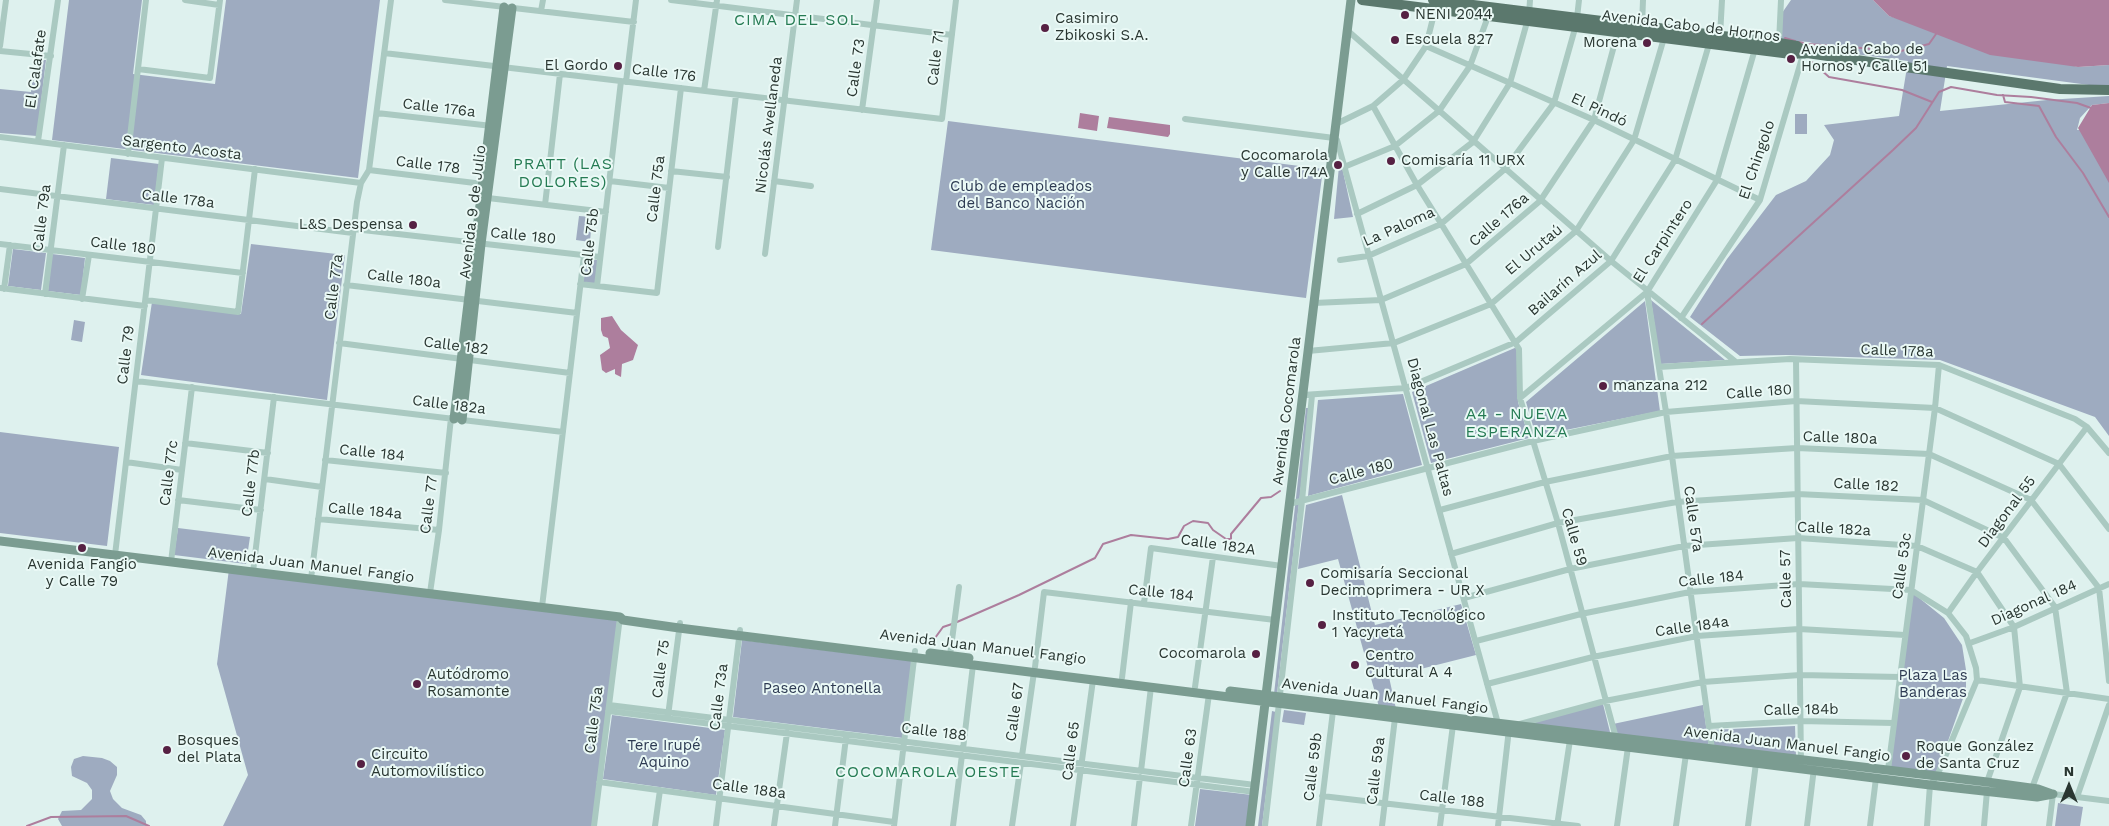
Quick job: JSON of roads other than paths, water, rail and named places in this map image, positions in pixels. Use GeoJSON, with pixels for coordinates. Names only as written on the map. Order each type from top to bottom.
{"type":"FeatureCollection","features":[{"type":"Feature","properties":{"kind":"main road","name":"Avenida Cocomarola"},"geometry":{"type":"LineString","coordinates":[[1250,826],[1290,504],[1307,395],[1308,351],[1351,0]]}},
{"type":"Feature","properties":{"kind":"main road","name":"Avenida Cabo de Hornos"},"geometry":{"type":"LineString","coordinates":[[1362,0],[1436,2],[1621,28],[1642,26],[1714,38],[1755,49],[1797,54],[1807,52],[2060,89],[2109,90]]}},
{"type":"Feature","properties":{"kind":"main road","name":"Avenida 9 de Julio"},"geometry":{"type":"LineString","coordinates":[[478,243],[488,198],[508,8]]}},
{"type":"Feature","properties":{"kind":"main road","name":"Avenida Cabo de Hornos"},"geometry":{"type":"LineString","coordinates":[[1528,16],[1577,18],[1664,38],[1714,38],[1779,43],[1796,46],[1807,52]]}},
{"type":"Feature","properties":{"kind":"main road","name":"Avenida 9 de Julio"},"geometry":{"type":"LineString","coordinates":[[456,419],[472,300],[483,184],[494,127]]}},
{"type":"Feature","properties":{"kind":"main road","name":"Avenida Juan Manuel Fangio"},"geometry":{"type":"LineString","coordinates":[[0,541],[542,608],[622,616],[821,643],[915,654],[950,656],[1092,680],[1266,699]]}},
{"type":"Feature","properties":{"kind":"main road","name":"Avenida Juan Manuel Fangio"},"geometry":{"type":"LineString","coordinates":[[915,654],[973,665],[1122,678],[1195,687],[1280,701],[1499,728]]}},
{"type":"Feature","properties":{"kind":"main road","name":"Avenida Juan Manuel Fangio"},"geometry":{"type":"LineString","coordinates":[[1280,701],[1333,711],[1453,725],[1511,728],[1712,749],[1876,778],[1930,785],[2037,797],[2052,794]]}},
{"type":"Feature","properties":{"kind":"main road","name":"Avenida Juan Manuel Fangio"},"geometry":{"type":"LineString","coordinates":[[1511,728],[1570,740],[1756,762],[1801,764]]}},
{"type":"Feature","properties":{"kind":"main road","name":"Avenida Juan Manuel Fangio"},"geometry":{"type":"LineString","coordinates":[[1814,766],[1888,770],[2032,788],[2052,794]]}},
{"type":"Feature","properties":{"kind":"street"},"geometry":{"type":"LineString","coordinates":[[0,46],[6,0]]}},
{"type":"Feature","properties":{"kind":"street","name":"El Calafate"},"geometry":{"type":"LineString","coordinates":[[38,141],[58,0]]}},
{"type":"Feature","properties":{"kind":"street"},"geometry":{"type":"LineString","coordinates":[[128,154],[146,0]]}},
{"type":"Feature","properties":{"kind":"street"},"geometry":{"type":"LineString","coordinates":[[138,69],[210,78],[220,2],[185,0]]}},
{"type":"Feature","properties":{"kind":"street","name":"Calle 77a"},"geometry":{"type":"LineString","coordinates":[[310,579],[346,285],[361,182],[369,170],[391,0]]}},
{"type":"Feature","properties":{"kind":"street"},"geometry":{"type":"LineString","coordinates":[[445,0],[634,22]]}},
{"type":"Feature","properties":{"kind":"street"},"geometry":{"type":"LineString","coordinates":[[541,12],[543,0]]}},
{"type":"Feature","properties":{"kind":"street","name":"Calle 75b"},"geometry":{"type":"LineString","coordinates":[[597,286],[623,81],[634,22],[636,0]]}},
{"type":"Feature","properties":{"kind":"street"},"geometry":{"type":"LineString","coordinates":[[671,0],[717,3],[795,16],[952,35]]}},
{"type":"Feature","properties":{"kind":"street","name":"Nicolás Avellaneda"},"geometry":{"type":"LineString","coordinates":[[765,254],[797,0]]}},
{"type":"Feature","properties":{"kind":"street","name":"Calle 73"},"geometry":{"type":"LineString","coordinates":[[862,110],[877,0]]}},
{"type":"Feature","properties":{"kind":"street","name":"Calle 71"},"geometry":{"type":"LineString","coordinates":[[942,119],[956,0]]}},
{"type":"Feature","properties":{"kind":"street"},"geometry":{"type":"LineString","coordinates":[[1357,214],[1417,185],[1473,142],[1510,83],[1528,16],[1530,0]]}},
{"type":"Feature","properties":{"kind":"street"},"geometry":{"type":"LineString","coordinates":[[1577,18],[1579,0]]}},
{"type":"Feature","properties":{"kind":"street"},"geometry":{"type":"LineString","coordinates":[[1642,26],[1644,0]]}},
{"type":"Feature","properties":{"kind":"street","name":"Bailarín Azul"},"geometry":{"type":"LineString","coordinates":[[1307,395],[1406,388],[1516,342],[1611,261],[1675,160],[1714,38],[1722,0]]}},
{"type":"Feature","properties":{"kind":"street"},"geometry":{"type":"LineString","coordinates":[[1779,43],[1780,0]]}},
{"type":"Feature","properties":{"kind":"street"},"geometry":{"type":"LineString","coordinates":[[1336,124],[1373,106],[1403,80],[1426,46],[1436,2]]}},
{"type":"Feature","properties":{"kind":"street"},"geometry":{"type":"LineString","coordinates":[[704,90],[717,3]]}},
{"type":"Feature","properties":{"kind":"street"},"geometry":{"type":"LineString","coordinates":[[1344,167],[1395,146],[1439,111],[1470,66],[1486,22]]}},
{"type":"Feature","properties":{"kind":"street","name":"Calle 176a"},"geometry":{"type":"LineString","coordinates":[[1314,303],[1382,300],[1466,264],[1540,201],[1594,120],[1621,28]]}},
{"type":"Feature","properties":{"kind":"street"},"geometry":{"type":"LineString","coordinates":[[1347,30],[1540,201],[1647,292],[1736,362]]}},
{"type":"Feature","properties":{"kind":"street","name":"La Paloma"},"geometry":{"type":"LineString","coordinates":[[1340,260],[1368,256],[1441,224],[1505,169],[1554,103],[1574,32]]}},
{"type":"Feature","properties":{"kind":"street","name":"El Urutaú"},"geometry":{"type":"LineString","coordinates":[[1308,351],[1394,343],[1491,304],[1576,231],[1634,140],[1664,38]]}},
{"type":"Feature","properties":{"kind":"street","name":"El Pindó"},"geometry":{"type":"LineString","coordinates":[[1426,46],[1594,120],[1760,200]]}},
{"type":"Feature","properties":{"kind":"street","name":"El Carpintero"},"geometry":{"type":"LineString","coordinates":[[1520,398],[1647,292],[1718,180],[1755,49]]}},
{"type":"Feature","properties":{"kind":"street"},"geometry":{"type":"LineString","coordinates":[[0,51],[51,56]]}},
{"type":"Feature","properties":{"kind":"street","name":"El Chingolo"},"geometry":{"type":"LineString","coordinates":[[1682,318],[1760,200],[1802,58],[1807,52]]}},
{"type":"Feature","properties":{"kind":"street","name":"Calle 176"},"geometry":{"type":"LineString","coordinates":[[384,53],[942,119]]}},
{"type":"Feature","properties":{"kind":"street"},"geometry":{"type":"LineString","coordinates":[[545,205],[560,74]]}},
{"type":"Feature","properties":{"kind":"street","name":"Calle 75a"},"geometry":{"type":"LineString","coordinates":[[597,286],[657,293],[681,88]]}},
{"type":"Feature","properties":{"kind":"street"},"geometry":{"type":"LineString","coordinates":[[718,247],[736,95]]}},
{"type":"Feature","properties":{"kind":"street"},"geometry":{"type":"LineString","coordinates":[[1373,106],[1417,185],[1516,342]]}},
{"type":"Feature","properties":{"kind":"street","name":"Calle 176a"},"geometry":{"type":"LineString","coordinates":[[376,113],[494,127]]}},
{"type":"Feature","properties":{"kind":"street"},"geometry":{"type":"LineString","coordinates":[[1185,119],[1334,138]]}},
{"type":"Feature","properties":{"kind":"street","name":"Sargento Acosta"},"geometry":{"type":"LineString","coordinates":[[0,137],[361,182]]}},
{"type":"Feature","properties":{"kind":"street","name":"Diagonal Las Paltas"},"geometry":{"type":"LineString","coordinates":[[1334,138],[1337,140],[1368,256],[1382,300],[1499,728]]}},
{"type":"Feature","properties":{"kind":"street","name":"Calle 79a"},"geometry":{"type":"LineString","coordinates":[[45,294],[64,145]]}},
{"type":"Feature","properties":{"kind":"street","name":"Calle 79"},"geometry":{"type":"LineString","coordinates":[[115,555],[162,158]]}},
{"type":"Feature","properties":{"kind":"street"},"geometry":{"type":"LineString","coordinates":[[10,245],[2,289],[82,299],[238,312],[255,170]]}},
{"type":"Feature","properties":{"kind":"street","name":"Calle 178"},"geometry":{"type":"LineString","coordinates":[[369,170],[483,184]]}},
{"type":"Feature","properties":{"kind":"street"},"geometry":{"type":"LineString","coordinates":[[671,171],[727,177]]}},
{"type":"Feature","properties":{"kind":"street"},"geometry":{"type":"LineString","coordinates":[[610,181],[669,188]]}},
{"type":"Feature","properties":{"kind":"street"},"geometry":{"type":"LineString","coordinates":[[774,181],[811,186]]}},
{"type":"Feature","properties":{"kind":"street","name":"Calle 178a"},"geometry":{"type":"LineString","coordinates":[[0,189],[354,231]]}},
{"type":"Feature","properties":{"kind":"street"},"geometry":{"type":"LineString","coordinates":[[488,198],[606,212]]}},
{"type":"Feature","properties":{"kind":"street","name":"Calle 180"},"geometry":{"type":"LineString","coordinates":[[354,231],[600,257]]}},
{"type":"Feature","properties":{"kind":"street","name":"Calle 180"},"geometry":{"type":"LineString","coordinates":[[0,244],[243,273]]}},
{"type":"Feature","properties":{"kind":"street"},"geometry":{"type":"LineString","coordinates":[[82,299],[89,255]]}},
{"type":"Feature","properties":{"kind":"street","name":"Calle 75b"},"geometry":{"type":"LineString","coordinates":[[542,608],[584,255]]}},
{"type":"Feature","properties":{"kind":"street"},"geometry":{"type":"LineString","coordinates":[[580,284],[597,286]]}},
{"type":"Feature","properties":{"kind":"street","name":"Calle 180a"},"geometry":{"type":"LineString","coordinates":[[346,285],[577,313]]}},
{"type":"Feature","properties":{"kind":"street","name":"Calle 57a"},"geometry":{"type":"LineString","coordinates":[[1647,292],[1666,412],[1712,749]]}},
{"type":"Feature","properties":{"kind":"street","name":"Calle 59"},"geometry":{"type":"LineString","coordinates":[[1516,342],[1519,349],[1520,398],[1558,523],[1616,738]]}},
{"type":"Feature","properties":{"kind":"street","name":"Calle 182"},"geometry":{"type":"LineString","coordinates":[[339,343],[570,373]]}},
{"type":"Feature","properties":{"kind":"street","name":"Calle 178a"},"geometry":{"type":"LineString","coordinates":[[1659,367],[1796,360],[1939,365],[2076,419],[2087,427],[2109,453]]}},
{"type":"Feature","properties":{"kind":"street","name":"Calle 57"},"geometry":{"type":"LineString","coordinates":[[1796,360],[1801,764]]}},
{"type":"Feature","properties":{"kind":"street","name":"Calle 53c"},"geometry":{"type":"LineString","coordinates":[[1888,770],[1939,365]]}},
{"type":"Feature","properties":{"kind":"street"},"geometry":{"type":"LineString","coordinates":[[136,381],[332,404]]}},
{"type":"Feature","properties":{"kind":"street","name":"Calle 77c"},"geometry":{"type":"LineString","coordinates":[[171,562],[192,388]]}},
{"type":"Feature","properties":{"kind":"street"},"geometry":{"type":"LineString","coordinates":[[1265,826],[1302,501],[1307,395]]}},
{"type":"Feature","properties":{"kind":"street","name":"Calle 77b"},"geometry":{"type":"LineString","coordinates":[[253,572],[274,397]]}},
{"type":"Feature","properties":{"kind":"street","name":"Calle 180"},"geometry":{"type":"LineString","coordinates":[[1290,504],[1533,440],[1666,412],[1796,401],[1935,408],[2058,464],[2109,528]]}},
{"type":"Feature","properties":{"kind":"street","name":"Calle 182a"},"geometry":{"type":"LineString","coordinates":[[332,404],[563,432]]}},
{"type":"Feature","properties":{"kind":"street","name":"Calle 77"},"geometry":{"type":"LineString","coordinates":[[430,593],[446,473],[456,419]]}},
{"type":"Feature","properties":{"kind":"street","name":"Diagonal 55"},"geometry":{"type":"LineString","coordinates":[[1948,613],[2087,427]]}},
{"type":"Feature","properties":{"kind":"street"},"geometry":{"type":"LineString","coordinates":[[185,443],[268,453]]}},
{"type":"Feature","properties":{"kind":"street","name":"Calle 180a"},"geometry":{"type":"LineString","coordinates":[[1440,510],[1546,482],[1672,456],[1797,448],[1929,454],[2031,500],[2099,588]]}},
{"type":"Feature","properties":{"kind":"street","name":"Calle 184"},"geometry":{"type":"LineString","coordinates":[[325,460],[446,473]]}},
{"type":"Feature","properties":{"kind":"street"},"geometry":{"type":"LineString","coordinates":[[126,462],[182,470]]}},
{"type":"Feature","properties":{"kind":"street"},"geometry":{"type":"LineString","coordinates":[[265,479],[322,487]]}},
{"type":"Feature","properties":{"kind":"street","name":"Calle 182"},"geometry":{"type":"LineString","coordinates":[[1452,554],[1558,523],[1678,502],[1797,494],[1923,500],[2004,538],[2055,607],[2067,693],[2032,788]]}},
{"type":"Feature","properties":{"kind":"street"},"geometry":{"type":"LineString","coordinates":[[178,500],[261,510]]}},
{"type":"Feature","properties":{"kind":"street","name":"Calle 184a"},"geometry":{"type":"LineString","coordinates":[[318,519],[439,530]]}},
{"type":"Feature","properties":{"kind":"street","name":"Calle 182a"},"geometry":{"type":"LineString","coordinates":[[1464,598],[1570,569],[1684,546],[1798,538],[1917,546],[1977,572]]}},
{"type":"Feature","properties":{"kind":"street","name":"Calle 182A"},"geometry":{"type":"LineString","coordinates":[[1144,603],[1151,548],[1282,566]]}},
{"type":"Feature","properties":{"kind":"street"},"geometry":{"type":"LineString","coordinates":[[1195,687],[1213,557]]}},
{"type":"Feature","properties":{"kind":"street"},"geometry":{"type":"LineString","coordinates":[[1977,572],[2014,627],[2020,687],[1987,782]]}},
{"type":"Feature","properties":{"kind":"street","name":"Calle 184"},"geometry":{"type":"LineString","coordinates":[[1476,641],[1581,614],[1690,592],[1798,584],[1911,590],[1948,613]]}},
{"type":"Feature","properties":{"kind":"street","name":"Diagonal 184"},"geometry":{"type":"LineString","coordinates":[[1970,644],[2014,627],[2109,584]]}},
{"type":"Feature","properties":{"kind":"street"},"geometry":{"type":"LineString","coordinates":[[950,656],[959,587]]}},
{"type":"Feature","properties":{"kind":"street"},"geometry":{"type":"LineString","coordinates":[[2099,588],[2109,681]]}},
{"type":"Feature","properties":{"kind":"street","name":"Calle 184"},"geometry":{"type":"LineString","coordinates":[[1044,592],[1206,610],[1275,620]]}},
{"type":"Feature","properties":{"kind":"street","name":"Calle 67"},"geometry":{"type":"LineString","coordinates":[[1012,826],[1044,592]]}},
{"type":"Feature","properties":{"kind":"street"},"geometry":{"type":"LineString","coordinates":[[1122,678],[1131,602]]}},
{"type":"Feature","properties":{"kind":"street"},"geometry":{"type":"LineString","coordinates":[[1927,826],[1930,785],[1937,776],[1977,680],[1970,644],[1948,613]]}},
{"type":"Feature","properties":{"kind":"street","name":"Calle 75a"},"geometry":{"type":"LineString","coordinates":[[594,826],[620,617]]}},
{"type":"Feature","properties":{"kind":"street","name":"Calle 75"},"geometry":{"type":"LineString","coordinates":[[668,715],[680,625]]}},
{"type":"Feature","properties":{"kind":"street","name":"Calle 184a"},"geometry":{"type":"LineString","coordinates":[[1488,684],[1593,657],[1696,636],[1799,629],[1905,635]]}},
{"type":"Feature","properties":{"kind":"street","name":"Calle 73a"},"geometry":{"type":"LineString","coordinates":[[716,826],[740,633]]}},
{"type":"Feature","properties":{"kind":"street"},"geometry":{"type":"LineString","coordinates":[[894,824],[915,654]]}},
{"type":"Feature","properties":{"kind":"street"},"geometry":{"type":"LineString","coordinates":[[953,826],[973,665]]}},
{"type":"Feature","properties":{"kind":"street"},"geometry":{"type":"LineString","coordinates":[[1498,826],[1511,728],[1605,701],[1703,682],[1800,675],[1900,677]]}},
{"type":"Feature","properties":{"kind":"street","name":"Calle 65"},"geometry":{"type":"LineString","coordinates":[[1073,826],[1092,680]]}},
{"type":"Feature","properties":{"kind":"street"},"geometry":{"type":"LineString","coordinates":[[1977,680],[2109,699]]}},
{"type":"Feature","properties":{"kind":"street"},"geometry":{"type":"LineString","coordinates":[[1134,826],[1151,687]]}},
{"type":"Feature","properties":{"kind":"street","name":"Calle 63"},"geometry":{"type":"LineString","coordinates":[[1191,826],[1209,694]]}},
{"type":"Feature","properties":{"kind":"street"},"geometry":{"type":"LineString","coordinates":[[2077,797],[2109,705]]}},
{"type":"Feature","properties":{"kind":"street","name":"Calle 188"},"geometry":{"type":"LineString","coordinates":[[609,708],[1255,788]]}},
{"type":"Feature","properties":{"kind":"street","name":"Calle 59b"},"geometry":{"type":"LineString","coordinates":[[1319,826],[1333,711]]}},
{"type":"Feature","properties":{"kind":"street","name":"Calle 59a"},"geometry":{"type":"LineString","coordinates":[[1382,826],[1395,718]]}},
{"type":"Feature","properties":{"kind":"street","name":"Calle 184b"},"geometry":{"type":"LineString","coordinates":[[1709,726],[1800,721],[1894,723]]}},
{"type":"Feature","properties":{"kind":"street","name":"Calle 188"},"geometry":{"type":"LineString","coordinates":[[729,723],[787,734],[846,737]]}},
{"type":"Feature","properties":{"kind":"street"},"geometry":{"type":"LineString","coordinates":[[1440,826],[1453,725]]}},
{"type":"Feature","properties":{"kind":"street"},"geometry":{"type":"LineString","coordinates":[[774,826],[787,734]]}},
{"type":"Feature","properties":{"kind":"street"},"geometry":{"type":"LineString","coordinates":[[835,826],[846,737]]}},
{"type":"Feature","properties":{"kind":"street"},"geometry":{"type":"LineString","coordinates":[[1557,825],[1570,740]]}},
{"type":"Feature","properties":{"kind":"street"},"geometry":{"type":"LineString","coordinates":[[1617,826],[1628,747]]}},
{"type":"Feature","properties":{"kind":"street"},"geometry":{"type":"LineString","coordinates":[[1676,826],[1686,754]]}},
{"type":"Feature","properties":{"kind":"street"},"geometry":{"type":"LineString","coordinates":[[1748,826],[1756,762]]}},
{"type":"Feature","properties":{"kind":"street"},"geometry":{"type":"LineString","coordinates":[[1807,826],[1814,766]]}},
{"type":"Feature","properties":{"kind":"street"},"geometry":{"type":"LineString","coordinates":[[1870,826],[1876,778]]}},
{"type":"Feature","properties":{"kind":"street","name":"Calle 188a"},"geometry":{"type":"LineString","coordinates":[[599,782],[837,813],[894,824]]}},
{"type":"Feature","properties":{"kind":"street"},"geometry":{"type":"LineString","coordinates":[[655,826],[660,790]]}},
{"type":"Feature","properties":{"kind":"street"},"geometry":{"type":"LineString","coordinates":[[1984,826],[1987,791]]}},
{"type":"Feature","properties":{"kind":"street"},"geometry":{"type":"LineString","coordinates":[[2049,826],[2052,794],[2109,802]]}},
{"type":"Feature","properties":{"kind":"street","name":"Calle 188"},"geometry":{"type":"LineString","coordinates":[[1322,796],[1578,826]]}},
{"type":"Feature","properties":{"kind":"waterway"},"geometry":{"type":"LineString","coordinates":[[1799,42],[1901,51],[1929,44],[1936,34]]}},
{"type":"Feature","properties":{"kind":"waterway"},"geometry":{"type":"LineString","coordinates":[[1785,38],[1795,41]]}},
{"type":"Feature","properties":{"kind":"waterway"},"geometry":{"type":"LineString","coordinates":[[1812,62],[1829,77],[1902,90],[1932,102]]}},
{"type":"Feature","properties":{"kind":"waterway"},"geometry":{"type":"LineString","coordinates":[[1702,324],[1916,128],[1939,92],[1951,87],[1997,95],[2077,103],[2091,108]]}},
{"type":"Feature","properties":{"kind":"waterway"},"geometry":{"type":"LineString","coordinates":[[2003,95],[2005,102],[2039,106],[2056,137],[2083,173],[2109,217]]}},
{"type":"Feature","properties":{"kind":"waterway"},"geometry":{"type":"LineString","coordinates":[[957,622],[1019,595],[1095,558],[1103,544],[1131,535],[1168,539],[1178,537],[1184,526],[1193,521],[1208,523],[1213,530],[1226,539],[1231,539],[1231,534],[1261,498],[1271,497],[1280,491]]}},
{"type":"Feature","properties":{"kind":"waterway"},"geometry":{"type":"LineString","coordinates":[[919,643],[935,638],[943,627],[952,624]]}},
{"type":"Feature","properties":{"kind":"waterway"},"geometry":{"type":"LineString","coordinates":[[27,826],[51,817],[126,816],[149,826]]}},
{"type":"Feature","properties":{"kind":"place","name":"NENI 2044"},"geometry":{"type":"Point","coordinates":[1405,15]}},
{"type":"Feature","properties":{"kind":"place","name":"Casimiro Zbikoski S.A."},"geometry":{"type":"Point","coordinates":[1045,28]}},
{"type":"Feature","properties":{"kind":"place","name":"Escuela 827"},"geometry":{"type":"Point","coordinates":[1395,40]}},
{"type":"Feature","properties":{"kind":"place","name":"Morena"},"geometry":{"type":"Point","coordinates":[1647,43]}},
{"type":"Feature","properties":{"kind":"place","name":"Avenida Cabo de Hornos y Calle 51"},"geometry":{"type":"Point","coordinates":[1791,59]}},
{"type":"Feature","properties":{"kind":"place","name":"El Gordo"},"geometry":{"type":"Point","coordinates":[618,66]}},
{"type":"Feature","properties":{"kind":"place","name":"Comisaría 11 URX"},"geometry":{"type":"Point","coordinates":[1391,161]}},
{"type":"Feature","properties":{"kind":"place","name":"Cocomarola y Calle 174A"},"geometry":{"type":"Point","coordinates":[1338,165]}},
{"type":"Feature","properties":{"kind":"place","name":"L&S Despensa"},"geometry":{"type":"Point","coordinates":[413,225]}},
{"type":"Feature","properties":{"kind":"place","name":"manzana 212"},"geometry":{"type":"Point","coordinates":[1603,386]}},
{"type":"Feature","properties":{"kind":"place","name":"Avenida Fangio y Calle 79"},"geometry":{"type":"Point","coordinates":[82,548]}},
{"type":"Feature","properties":{"kind":"place","name":"Comisaría Seccional Decimoprimera - UR X"},"geometry":{"type":"Point","coordinates":[1310,583]}},
{"type":"Feature","properties":{"kind":"place","name":"Instituto Tecnológico 1 Yacyretá"},"geometry":{"type":"Point","coordinates":[1322,625]}},
{"type":"Feature","properties":{"kind":"place","name":"Cocomarola"},"geometry":{"type":"Point","coordinates":[1256,654]}},
{"type":"Feature","properties":{"kind":"place","name":"Centro Cultural A 4"},"geometry":{"type":"Point","coordinates":[1355,665]}},
{"type":"Feature","properties":{"kind":"place","name":"Autódromo Rosamonte"},"geometry":{"type":"Point","coordinates":[417,684]}},
{"type":"Feature","properties":{"kind":"place","name":"Bosques del Plata"},"geometry":{"type":"Point","coordinates":[167,750]}},
{"type":"Feature","properties":{"kind":"place","name":"Roque González de Santa Cruz"},"geometry":{"type":"Point","coordinates":[1906,756]}},
{"type":"Feature","properties":{"kind":"place","name":"Circuito Automovilístico"},"geometry":{"type":"Point","coordinates":[361,764]}},
{"type":"Feature","properties":{"kind":"district","name":"CIMA DEL SOL"},"geometry":{"type":"Point","coordinates":[797,20]}},
{"type":"Feature","properties":{"kind":"district","name":"PRATT (LAS DOLORES)"},"geometry":{"type":"Point","coordinates":[563,173]}},
{"type":"Feature","properties":{"kind":"district","name":"A4 - NUEVA ESPERANZA"},"geometry":{"type":"Point","coordinates":[1517,423]}},
{"type":"Feature","properties":{"kind":"district","name":"COCOMAROLA OESTE"},"geometry":{"type":"Point","coordinates":[928,772]}},
{"type":"Feature","properties":{"kind":"park label","name":"Club de empleados del Banco Nación"},"geometry":{"type":"Point","coordinates":[1021,196]}},
{"type":"Feature","properties":{"kind":"park label","name":"Plaza Las Banderas"},"geometry":{"type":"Point","coordinates":[1933,684]}},
{"type":"Feature","properties":{"kind":"park label","name":"Paseo Antonella"},"geometry":{"type":"Point","coordinates":[822,689]}},
{"type":"Feature","properties":{"kind":"park label","name":"Tere Irupé Aquino"},"geometry":{"type":"Point","coordinates":[664,754]}}]}
